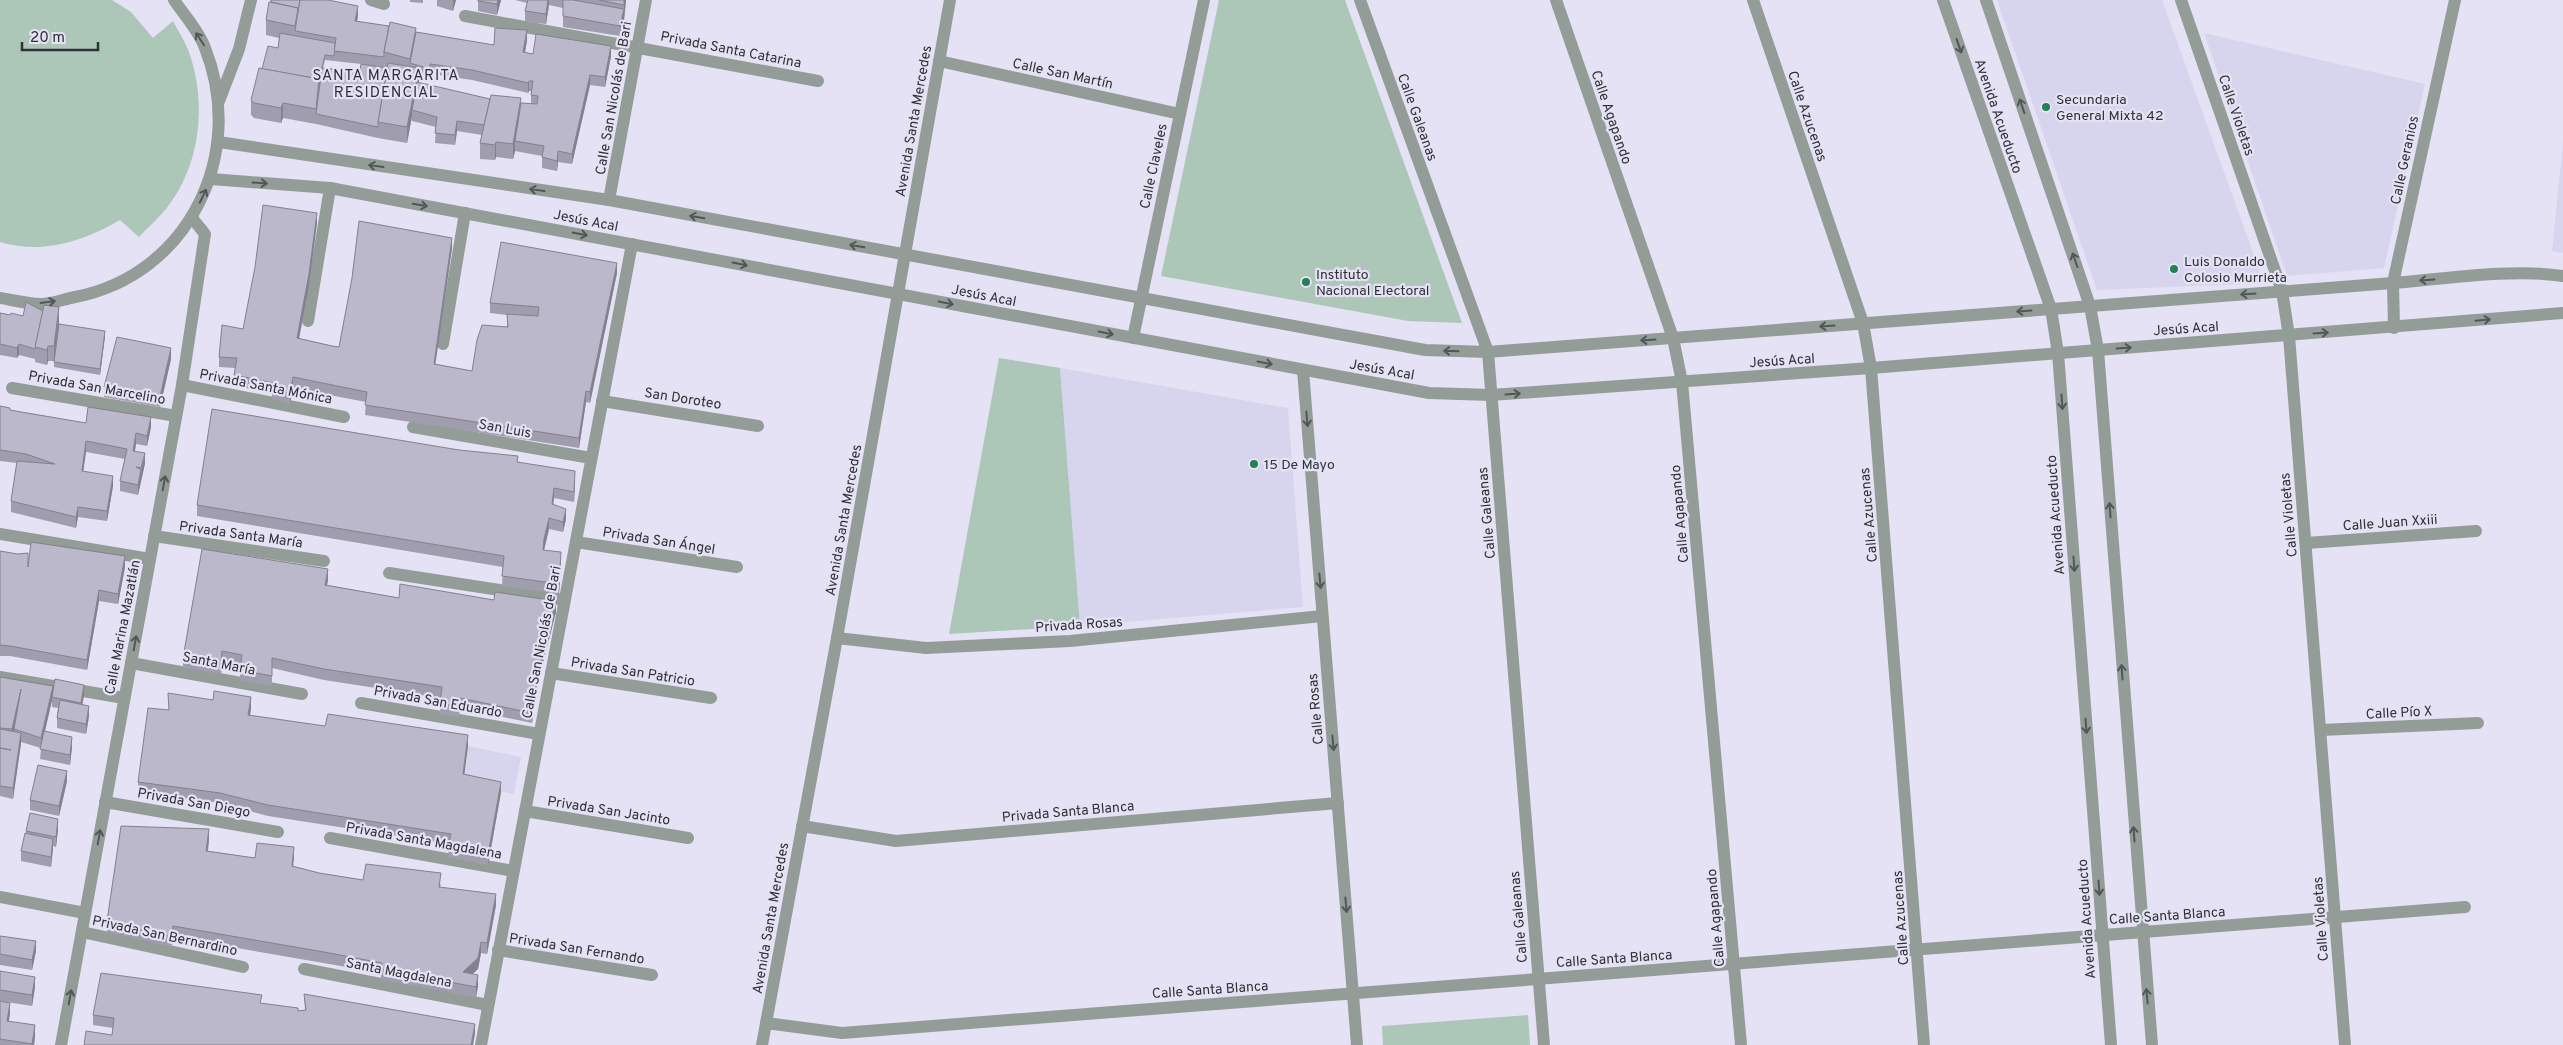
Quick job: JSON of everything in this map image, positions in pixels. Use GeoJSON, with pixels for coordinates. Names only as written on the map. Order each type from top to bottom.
{"type":"FeatureCollection","features":[{"type":"Feature","properties":{"kind":"street"},"geometry":{"type":"LineString","coordinates":[[0,298],[42,304],[101,292],[152,263],[192,218],[211,179],[219,142],[219,101],[205,47],[174,0]]}},
{"type":"Feature","properties":{"kind":"street"},"geometry":{"type":"LineString","coordinates":[[219,101],[240,49],[251,0]]}},
{"type":"Feature","properties":{"kind":"street"},"geometry":{"type":"LineString","coordinates":[[371,0],[384,4]]}},
{"type":"Feature","properties":{"kind":"street","name":"Calle San Nicolás de Bari"},"geometry":{"type":"LineString","coordinates":[[609,200],[646,0]]}},
{"type":"Feature","properties":{"kind":"street","name":"Avenida Santa Mercedes"},"geometry":{"type":"LineString","coordinates":[[762,1045],[837,638],[950,0]]}},
{"type":"Feature","properties":{"kind":"street","name":"Calle Claveles"},"geometry":{"type":"LineString","coordinates":[[1133,338],[1204,0]]}},
{"type":"Feature","properties":{"kind":"street","name":"Calle Galeanas"},"geometry":{"type":"LineString","coordinates":[[1360,0],[1488,352],[1544,1045]]}},
{"type":"Feature","properties":{"kind":"street","name":"Calle Agapando"},"geometry":{"type":"LineString","coordinates":[[1556,0],[1673,338],[1682,382],[1741,1045]]}},
{"type":"Feature","properties":{"kind":"street","name":"Calle Azucenas"},"geometry":{"type":"LineString","coordinates":[[1753,0],[1863,324],[1871,368],[1924,1045]]}},
{"type":"Feature","properties":{"kind":"street","name":"Avenida Acueducto"},"geometry":{"type":"LineString","coordinates":[[1943,0],[2051,309],[2058,354],[2111,1045]]}},
{"type":"Feature","properties":{"kind":"street","name":"Avenida Acueducto"},"geometry":{"type":"LineString","coordinates":[[1986,0],[2090,306],[2098,350],[2152,1045]]}},
{"type":"Feature","properties":{"kind":"street","name":"Calle Violetas"},"geometry":{"type":"LineString","coordinates":[[2181,0],[2282,291],[2289,336],[2345,1045]]}},
{"type":"Feature","properties":{"kind":"street","name":"Calle Geranios"},"geometry":{"type":"LineString","coordinates":[[2394,328],[2392,283],[2455,0]]}},
{"type":"Feature","properties":{"kind":"street","name":"Privada Santa Catarina"},"geometry":{"type":"LineString","coordinates":[[465,16],[818,80]]}},
{"type":"Feature","properties":{"kind":"street","name":"Calle San Martín"},"geometry":{"type":"LineString","coordinates":[[939,61],[1180,114]]}},
{"type":"Feature","properties":{"kind":"street","name":"Jesús Acal"},"geometry":{"type":"LineString","coordinates":[[219,142],[609,200],[1425,350],[1488,352],[2518,274],[2547,273],[2563,276]]}},
{"type":"Feature","properties":{"kind":"street","name":"Jesús Acal"},"geometry":{"type":"LineString","coordinates":[[211,179],[330,188],[1429,393],[1491,395],[1682,382],[2394,328],[2563,313]]}},
{"type":"Feature","properties":{"kind":"street"},"geometry":{"type":"LineString","coordinates":[[308,321],[330,188]]}},
{"type":"Feature","properties":{"kind":"street"},"geometry":{"type":"LineString","coordinates":[[443,344],[465,213]]}},
{"type":"Feature","properties":{"kind":"street","name":"Calle Marina Mazatlán"},"geometry":{"type":"LineString","coordinates":[[61,1045],[182,385],[205,234],[192,218]]}},
{"type":"Feature","properties":{"kind":"street","name":"Calle San Nicolás de Bari"},"geometry":{"type":"LineString","coordinates":[[481,1045],[632,244]]}},
{"type":"Feature","properties":{"kind":"street","name":"Calle Rosas"},"geometry":{"type":"LineString","coordinates":[[1303,370],[1357,1045]]}},
{"type":"Feature","properties":{"kind":"street","name":"Privada Santa Mónica"},"geometry":{"type":"LineString","coordinates":[[182,385],[344,417]]}},
{"type":"Feature","properties":{"kind":"street","name":"Privada San Marcelino"},"geometry":{"type":"LineString","coordinates":[[12,388],[176,416]]}},
{"type":"Feature","properties":{"kind":"street","name":"San Doroteo"},"geometry":{"type":"LineString","coordinates":[[602,401],[758,426]]}},
{"type":"Feature","properties":{"kind":"street","name":"San Luis"},"geometry":{"type":"LineString","coordinates":[[413,427],[591,458]]}},
{"type":"Feature","properties":{"kind":"street","name":"Calle Juan Xxiii"},"geometry":{"type":"LineString","coordinates":[[2306,543],[2476,531]]}},
{"type":"Feature","properties":{"kind":"street"},"geometry":{"type":"LineString","coordinates":[[0,534],[150,559]]}},
{"type":"Feature","properties":{"kind":"street","name":"Privada Santa María"},"geometry":{"type":"LineString","coordinates":[[154,536],[324,561]]}},
{"type":"Feature","properties":{"kind":"street","name":"Privada San Ángel"},"geometry":{"type":"LineString","coordinates":[[576,542],[737,567]]}},
{"type":"Feature","properties":{"kind":"street"},"geometry":{"type":"LineString","coordinates":[[389,573],[564,600]]}},
{"type":"Feature","properties":{"kind":"street","name":"Privada Rosas"},"geometry":{"type":"LineString","coordinates":[[837,638],[926,648],[1070,641],[1322,616]]}},
{"type":"Feature","properties":{"kind":"street","name":"Santa María"},"geometry":{"type":"LineString","coordinates":[[131,663],[302,694]]}},
{"type":"Feature","properties":{"kind":"street","name":"Privada San Patricio"},"geometry":{"type":"LineString","coordinates":[[551,673],[711,698]]}},
{"type":"Feature","properties":{"kind":"street"},"geometry":{"type":"LineString","coordinates":[[0,677],[124,698]]}},
{"type":"Feature","properties":{"kind":"street","name":"Privada San Eduardo"},"geometry":{"type":"LineString","coordinates":[[361,703],[539,734]]}},
{"type":"Feature","properties":{"kind":"street","name":"Calle Pío X"},"geometry":{"type":"LineString","coordinates":[[2320,730],[2478,723]]}},
{"type":"Feature","properties":{"kind":"street","name":"Privada San Diego"},"geometry":{"type":"LineString","coordinates":[[105,802],[278,832]]}},
{"type":"Feature","properties":{"kind":"street","name":"Privada Santa Blanca"},"geometry":{"type":"LineString","coordinates":[[802,826],[896,840],[1338,803]]}},
{"type":"Feature","properties":{"kind":"street","name":"Privada San Jacinto"},"geometry":{"type":"LineString","coordinates":[[525,811],[688,838]]}},
{"type":"Feature","properties":{"kind":"street","name":"Privada Santa Magdalena"},"geometry":{"type":"LineString","coordinates":[[330,838],[513,871]]}},
{"type":"Feature","properties":{"kind":"street"},"geometry":{"type":"LineString","coordinates":[[0,897],[85,913]]}},
{"type":"Feature","properties":{"kind":"street","name":"Calle Santa Blanca"},"geometry":{"type":"LineString","coordinates":[[766,1023],[842,1033],[2465,907]]}},
{"type":"Feature","properties":{"kind":"street","name":"Privada San Bernardino"},"geometry":{"type":"LineString","coordinates":[[82,932],[243,967]]}},
{"type":"Feature","properties":{"kind":"street","name":"Privada San Fernando"},"geometry":{"type":"LineString","coordinates":[[498,950],[652,975]]}},
{"type":"Feature","properties":{"kind":"street","name":"Santa Magdalena"},"geometry":{"type":"LineString","coordinates":[[304,968],[488,1004]]}},
{"type":"Feature","properties":{"kind":"shaded area"},"geometry":{"type":"Polygon","coordinates":[[[1997,0],[2162,0],[2264,283],[2097,290],[1997,0]]]}},
{"type":"Feature","properties":{"kind":"shaded area"},"geometry":{"type":"Polygon","coordinates":[[[2204,33],[2425,84],[2384,268],[2287,276],[2204,33]]]}},
{"type":"Feature","properties":{"kind":"shaded area"},"geometry":{"type":"Polygon","coordinates":[[[2563,141],[2563,253],[2552,251],[2563,141]]]}},
{"type":"Feature","properties":{"kind":"shaded area"},"geometry":{"type":"Polygon","coordinates":[[[1060,368],[1288,408],[1303,607],[1080,626],[1060,368]]]}},
{"type":"Feature","properties":{"kind":"shaded area"},"geometry":{"type":"Polygon","coordinates":[[[468,746],[521,757],[514,794],[463,785],[468,746]]]}},
{"type":"Feature","properties":{"kind":"green space"},"geometry":{"type":"Polygon","coordinates":[[[0,0],[112,0],[131,12],[153,38],[173,21],[189,52],[195,72],[199,113],[197,134],[187,173],[178,192],[163,213],[139,237],[120,220],[92,234],[62,244],[31,247],[0,242],[0,0]]]}},
{"type":"Feature","properties":{"kind":"green space"},"geometry":{"type":"Polygon","coordinates":[[[1219,0],[1345,0],[1462,323],[1408,321],[1161,276],[1219,0]]]}},
{"type":"Feature","properties":{"kind":"green space"},"geometry":{"type":"Polygon","coordinates":[[[999,358],[1060,368],[1080,626],[949,634],[999,358]]]}},
{"type":"Feature","properties":{"kind":"green space"},"geometry":{"type":"Polygon","coordinates":[[[1528,1015],[1530,1045],[1383,1045],[1382,1026],[1528,1015]]]}},
{"type":"Feature","properties":{"kind":"building"},"geometry":{"type":"Polygon","coordinates":[[[271,0],[300,0],[298,12],[298,8],[271,2],[271,0]]]}},
{"type":"Feature","properties":{"kind":"building"},"geometry":{"type":"Polygon","coordinates":[[[300,0],[328,0],[358,6],[355,21],[389,26],[384,57],[334,51],[336,38],[295,31],[300,0]]]}},
{"type":"Feature","properties":{"kind":"building"},"geometry":{"type":"Polygon","coordinates":[[[478,0],[498,0],[497,4],[478,0]]]}},
{"type":"Feature","properties":{"kind":"building"},"geometry":{"type":"Polygon","coordinates":[[[528,0],[548,0],[546,14],[525,11],[528,0]]]}},
{"type":"Feature","properties":{"kind":"building"},"geometry":{"type":"Polygon","coordinates":[[[563,0],[624,9],[620,26],[563,16],[563,0]]]}},
{"type":"Feature","properties":{"kind":"building"},"geometry":{"type":"Polygon","coordinates":[[[599,0],[624,0],[624,5],[599,0]]]}},
{"type":"Feature","properties":{"kind":"building"},"geometry":{"type":"Polygon","coordinates":[[[269,2],[298,8],[295,26],[266,20],[269,2]]]}},
{"type":"Feature","properties":{"kind":"building"},"geometry":{"type":"Polygon","coordinates":[[[390,22],[416,28],[410,59],[384,52],[390,22]]]}},
{"type":"Feature","properties":{"kind":"building"},"geometry":{"type":"Polygon","coordinates":[[[495,28],[527,30],[523,52],[533,54],[536,34],[611,46],[605,77],[590,75],[572,154],[558,151],[557,161],[542,157],[544,146],[515,141],[521,103],[537,104],[538,96],[531,95],[533,81],[528,83],[472,70],[430,64],[430,69],[410,63],[416,32],[494,45],[495,28]]]}},
{"type":"Feature","properties":{"kind":"building"},"geometry":{"type":"Polygon","coordinates":[[[280,33],[335,43],[334,56],[325,55],[319,89],[319,79],[262,69],[268,46],[278,48],[280,33]]]}},
{"type":"Feature","properties":{"kind":"building"},"geometry":{"type":"Polygon","coordinates":[[[388,63],[419,68],[407,127],[378,122],[388,63]]]}},
{"type":"Feature","properties":{"kind":"building"},"geometry":{"type":"Polygon","coordinates":[[[361,64],[387,68],[378,127],[316,114],[322,68],[360,72],[361,64]]]}},
{"type":"Feature","properties":{"kind":"building"},"geometry":{"type":"Polygon","coordinates":[[[259,68],[319,79],[316,109],[283,103],[281,108],[254,103],[251,100],[259,68]]]}},
{"type":"Feature","properties":{"kind":"building"},"geometry":{"type":"Polygon","coordinates":[[[417,82],[490,99],[484,125],[457,121],[455,135],[435,133],[437,117],[412,110],[417,82]]]}},
{"type":"Feature","properties":{"kind":"building"},"geometry":{"type":"Polygon","coordinates":[[[491,95],[521,98],[513,144],[496,142],[495,145],[480,143],[491,95]]]}},
{"type":"Feature","properties":{"kind":"building"},"geometry":{"type":"Polygon","coordinates":[[[263,205],[317,213],[309,274],[297,338],[332,346],[339,347],[352,278],[359,221],[452,238],[434,364],[472,371],[477,340],[482,325],[508,327],[507,314],[538,316],[539,307],[490,303],[501,242],[617,263],[590,392],[586,391],[579,438],[365,405],[367,392],[293,377],[290,394],[272,389],[274,383],[234,375],[237,358],[219,357],[222,325],[243,329],[255,267],[263,205]]]}},
{"type":"Feature","properties":{"kind":"building"},"geometry":{"type":"Polygon","coordinates":[[[26,302],[43,311],[35,349],[19,344],[17,348],[0,344],[0,313],[23,316],[26,302]]]}},
{"type":"Feature","properties":{"kind":"building"},"geometry":{"type":"Polygon","coordinates":[[[44,305],[59,307],[54,346],[48,346],[47,350],[35,347],[44,305]]]}},
{"type":"Feature","properties":{"kind":"building"},"geometry":{"type":"Polygon","coordinates":[[[59,324],[105,331],[100,369],[54,362],[59,324]]]}},
{"type":"Feature","properties":{"kind":"building"},"geometry":{"type":"Polygon","coordinates":[[[117,337],[171,348],[160,397],[104,387],[117,337]]]}},
{"type":"Feature","properties":{"kind":"building"},"geometry":{"type":"Polygon","coordinates":[[[0,406],[10,408],[10,410],[86,423],[88,407],[151,417],[147,436],[136,433],[133,451],[145,453],[141,468],[136,467],[141,470],[138,485],[120,481],[127,449],[86,441],[82,471],[113,476],[107,511],[78,507],[76,517],[11,501],[17,461],[55,464],[26,454],[0,450],[0,406]]]}},
{"type":"Feature","properties":{"kind":"building"},"geometry":{"type":"Polygon","coordinates":[[[212,409],[459,450],[518,456],[517,462],[575,471],[574,492],[554,488],[552,504],[566,509],[563,522],[549,518],[544,539],[543,550],[561,552],[559,584],[502,576],[504,556],[197,505],[212,409]]]}},
{"type":"Feature","properties":{"kind":"building"},"geometry":{"type":"Polygon","coordinates":[[[31,542],[125,556],[118,594],[99,590],[87,660],[0,645],[0,551],[18,554],[28,553],[28,567],[31,542]]]}},
{"type":"Feature","properties":{"kind":"building"},"geometry":{"type":"Polygon","coordinates":[[[202,549],[328,569],[325,585],[399,598],[400,584],[494,600],[495,592],[556,601],[536,680],[532,713],[460,698],[459,707],[440,703],[442,687],[324,669],[272,658],[272,676],[240,670],[242,655],[222,651],[221,664],[183,658],[202,549]]]}},
{"type":"Feature","properties":{"kind":"building"},"geometry":{"type":"Polygon","coordinates":[[[0,677],[53,686],[41,738],[14,729],[21,689],[12,729],[0,728],[0,677]]]}},
{"type":"Feature","properties":{"kind":"building"},"geometry":{"type":"Polygon","coordinates":[[[55,679],[84,685],[81,703],[52,697],[55,679]]]}},
{"type":"Feature","properties":{"kind":"building"},"geometry":{"type":"Polygon","coordinates":[[[214,691],[251,697],[248,715],[325,726],[328,714],[468,735],[463,774],[501,782],[488,855],[448,846],[451,834],[268,805],[220,793],[138,782],[148,708],[169,710],[168,693],[213,700],[214,691]]]}},
{"type":"Feature","properties":{"kind":"building"},"geometry":{"type":"Polygon","coordinates":[[[60,700],[89,706],[86,724],[57,718],[60,700]]]}},
{"type":"Feature","properties":{"kind":"building"},"geometry":{"type":"Polygon","coordinates":[[[0,729],[21,733],[13,788],[0,786],[0,729]]]}},
{"type":"Feature","properties":{"kind":"building"},"geometry":{"type":"Polygon","coordinates":[[[44,731],[72,737],[70,755],[40,749],[44,731]]]}},
{"type":"Feature","properties":{"kind":"building"},"geometry":{"type":"Polygon","coordinates":[[[38,765],[67,771],[59,806],[30,800],[38,765]]]}},
{"type":"Feature","properties":{"kind":"building"},"geometry":{"type":"Polygon","coordinates":[[[30,813],[58,819],[56,837],[26,831],[30,813]]]}},
{"type":"Feature","properties":{"kind":"building"},"geometry":{"type":"Polygon","coordinates":[[[121,826],[209,829],[206,851],[255,858],[257,843],[294,847],[292,866],[319,873],[363,880],[366,864],[441,873],[439,887],[496,894],[487,943],[481,942],[478,958],[463,972],[478,975],[476,987],[381,969],[382,963],[324,952],[173,926],[172,937],[107,921],[121,826]]]}},
{"type":"Feature","properties":{"kind":"building"},"geometry":{"type":"Polygon","coordinates":[[[25,833],[53,839],[51,857],[21,851],[25,833]]]}},
{"type":"Feature","properties":{"kind":"building"},"geometry":{"type":"Polygon","coordinates":[[[0,936],[36,941],[32,960],[0,954],[0,936]]]}},
{"type":"Feature","properties":{"kind":"building"},"geometry":{"type":"Polygon","coordinates":[[[0,971],[35,977],[32,995],[0,990],[0,971]]]}},
{"type":"Feature","properties":{"kind":"building"},"geometry":{"type":"Polygon","coordinates":[[[101,973],[262,995],[260,1003],[298,1008],[298,1011],[306,1010],[304,994],[475,1024],[471,1045],[84,1045],[86,1031],[112,1035],[114,1018],[93,1015],[101,973]]]}},
{"type":"Feature","properties":{"kind":"building"},"geometry":{"type":"Polygon","coordinates":[[[0,1001],[10,1003],[7,1021],[35,1025],[32,1044],[0,1039],[0,1001]]]}},
{"type":"Feature","properties":{"kind":"place","name":"Secundaria General Mixta 42"},"geometry":{"type":"Point","coordinates":[2046,107]}},
{"type":"Feature","properties":{"kind":"place","name":"Luis Donaldo Colosio Murrieta"},"geometry":{"type":"Point","coordinates":[2174,269]}},
{"type":"Feature","properties":{"kind":"place","name":"Instituto Nacional Electoral"},"geometry":{"type":"Point","coordinates":[1306,282]}},
{"type":"Feature","properties":{"kind":"place","name":"15 De Mayo"},"geometry":{"type":"Point","coordinates":[1254,464]}},
{"type":"Feature","properties":{"kind":"district","name":"SANTA MARGARITA RESIDENCIAL"},"geometry":{"type":"Point","coordinates":[386,84]}}]}
